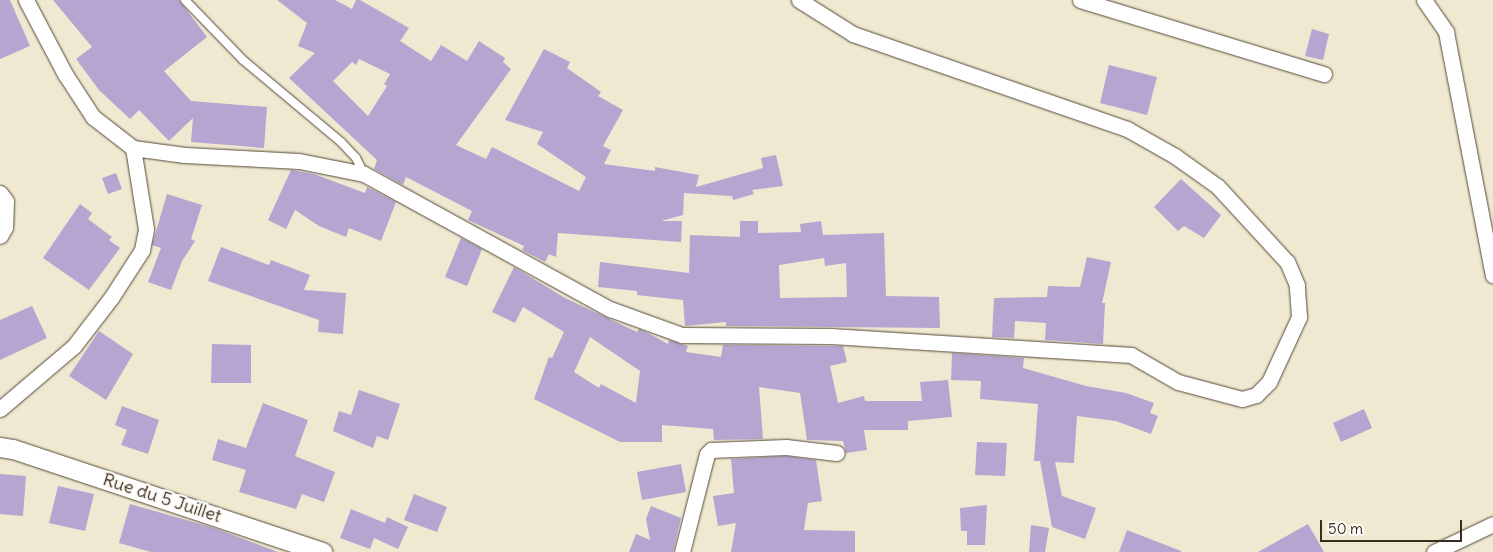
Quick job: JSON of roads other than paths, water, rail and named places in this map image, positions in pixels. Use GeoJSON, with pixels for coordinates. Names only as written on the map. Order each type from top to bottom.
{"type":"FeatureCollection","features":[{"type":"Feature","properties":{"kind":"street"},"geometry":{"type":"LineString","coordinates":[[26,0],[65,74],[93,117],[133,148],[185,155],[299,162],[364,174],[610,309],[682,335],[831,336],[1131,355],[1178,382],[1242,399],[1256,395],[1269,382],[1299,317],[1297,285],[1281,254],[1217,186],[1175,156],[1127,129],[853,34],[799,0]]}},
{"type":"Feature","properties":{"kind":"street"},"geometry":{"type":"LineString","coordinates":[[1080,0],[1324,74]]}},
{"type":"Feature","properties":{"kind":"street"},"geometry":{"type":"LineString","coordinates":[[1424,0],[1446,32],[1493,275]]}},
{"type":"Feature","properties":{"kind":"street"},"geometry":{"type":"LineString","coordinates":[[0,409],[74,346],[111,298],[142,250],[146,229],[133,148]]}},
{"type":"Feature","properties":{"kind":"street"},"geometry":{"type":"LineString","coordinates":[[0,193],[6,201],[5,227],[0,236]]}},
{"type":"Feature","properties":{"kind":"street","name":"Rue du 5 Juillet"},"geometry":{"type":"LineString","coordinates":[[0,447],[13,448],[322,552]]}},
{"type":"Feature","properties":{"kind":"street"},"geometry":{"type":"LineString","coordinates":[[682,552],[707,454],[711,450],[786,447],[837,454]]}},
{"type":"Feature","properties":{"kind":"street"},"geometry":{"type":"LineString","coordinates":[[1434,552],[1493,524]]}},
{"type":"Feature","properties":{"kind":"lane"},"geometry":{"type":"LineString","coordinates":[[184,0],[243,60],[341,142],[356,158],[364,174]]}}]}
